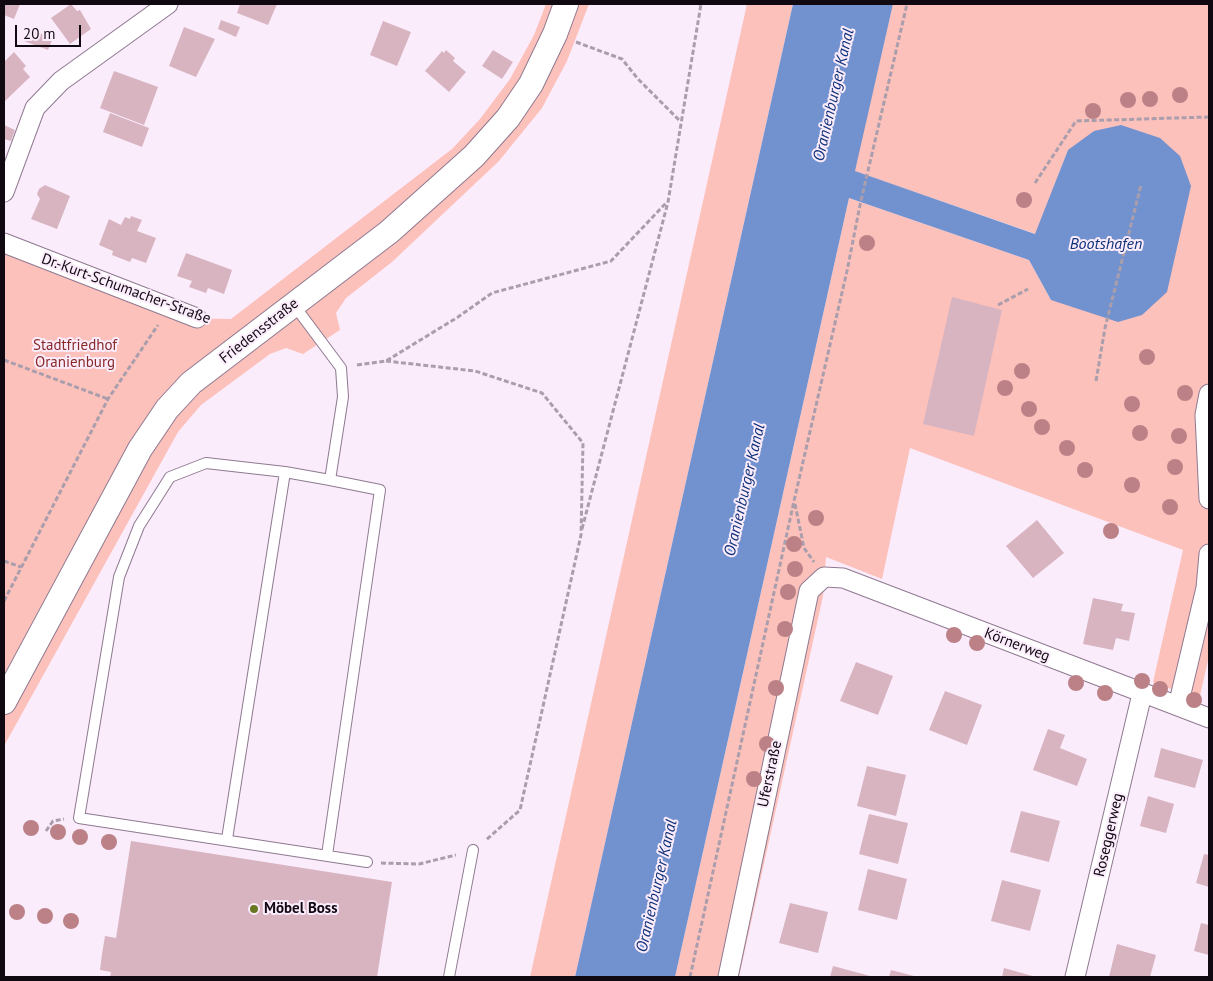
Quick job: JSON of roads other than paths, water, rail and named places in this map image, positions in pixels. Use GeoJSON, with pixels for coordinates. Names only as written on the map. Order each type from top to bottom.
{"type":"FeatureCollection","features":[{"type":"Feature","properties":{"kind":"street","name":"Friedensstraße"},"geometry":{"type":"LineString","coordinates":[[4,702],[140,449],[167,409],[191,383],[389,232],[474,156],[508,118],[531,84],[555,34],[566,4]]}},
{"type":"Feature","properties":{"kind":"street"},"geometry":{"type":"LineString","coordinates":[[4,192],[35,108],[61,82],[160,5]]}},
{"type":"Feature","properties":{"kind":"street","name":"Dr.-Kurt-Schumacher-Straße"},"geometry":{"type":"LineString","coordinates":[[4,243],[197,318]]}},
{"type":"Feature","properties":{"kind":"street"},"geometry":{"type":"LineString","coordinates":[[1209,394],[1206,415],[1209,499]]}},
{"type":"Feature","properties":{"kind":"street"},"geometry":{"type":"LineString","coordinates":[[1178,706],[1206,588],[1209,554]]}},
{"type":"Feature","properties":{"kind":"street","name":"Körnerweg"},"geometry":{"type":"LineString","coordinates":[[824,577],[843,578],[1142,694],[1209,718]]}},
{"type":"Feature","properties":{"kind":"street","name":"Uferstraße"},"geometry":{"type":"LineString","coordinates":[[728,977],[809,591],[824,577]]}},
{"type":"Feature","properties":{"kind":"street","name":"Roseggerweg"},"geometry":{"type":"LineString","coordinates":[[1075,977],[1142,694]]}},
{"type":"Feature","properties":{"kind":"lane"},"geometry":{"type":"LineString","coordinates":[[294,304],[341,368],[343,397],[330,480]]}},
{"type":"Feature","properties":{"kind":"lane"},"geometry":{"type":"LineString","coordinates":[[327,856],[380,490],[285,472],[206,463],[170,477],[140,526],[118,577],[79,818],[228,839],[327,856],[367,862]]}},
{"type":"Feature","properties":{"kind":"lane"},"geometry":{"type":"LineString","coordinates":[[228,839],[285,472]]}},
{"type":"Feature","properties":{"kind":"lane"},"geometry":{"type":"LineString","coordinates":[[449,977],[473,850]]}},
{"type":"Feature","properties":{"kind":"water"},"geometry":{"type":"Polygon","coordinates":[[[793,4],[893,4],[855,171],[1035,234],[1068,150],[1094,131],[1121,125],[1160,138],[1180,156],[1191,186],[1167,292],[1142,315],[1118,322],[1051,300],[1029,260],[849,198],[675,977],[575,977],[793,4]]]}},
{"type":"Feature","properties":{"kind":"place","name":"Möbel Boss"},"geometry":{"type":"Point","coordinates":[254,909]}},
{"type":"Feature","properties":{"kind":"water label","name":"Oranienburger Kanal"},"geometry":{"type":"Point","coordinates":[834,95]}},
{"type":"Feature","properties":{"kind":"water label","name":"Bootshafen"},"geometry":{"type":"Point","coordinates":[1106,244]}},
{"type":"Feature","properties":{"kind":"water label","name":"Oranienburger Kanal"},"geometry":{"type":"Point","coordinates":[745,490]}},
{"type":"Feature","properties":{"kind":"water label","name":"Oranienburger Kanal"},"geometry":{"type":"Point","coordinates":[657,886]}},
{"type":"Feature","properties":{"kind":"park label","name":"Stadtfriedhof Oranienburg"},"geometry":{"type":"Point","coordinates":[75,354]}}]}
